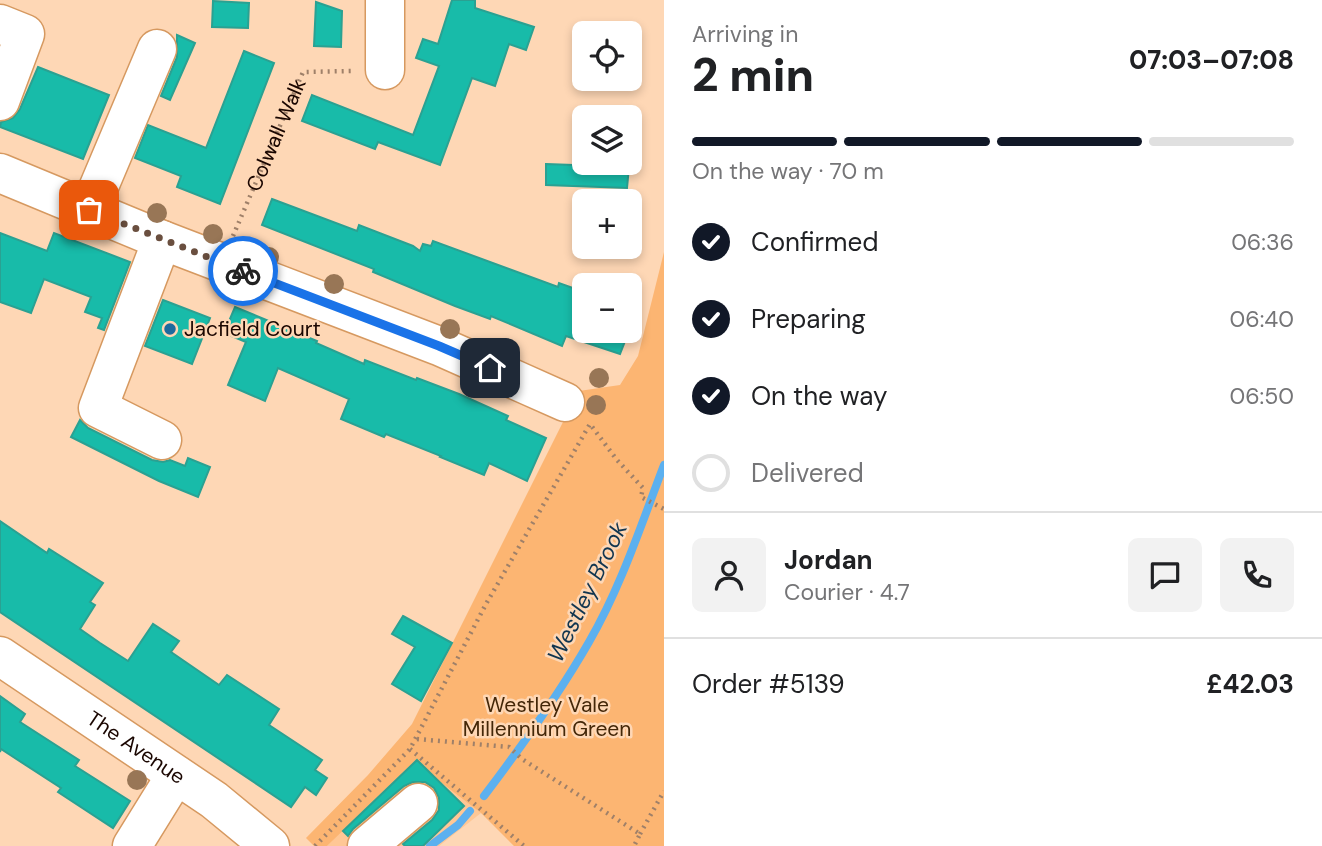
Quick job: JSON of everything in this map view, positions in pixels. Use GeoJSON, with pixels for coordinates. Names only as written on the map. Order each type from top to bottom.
{"type":"FeatureCollection","features":[{"type":"Feature","properties":{"kind":"street"},"geometry":{"type":"LineString","coordinates":[[385,0],[385,71]]}},
{"type":"Feature","properties":{"kind":"street"},"geometry":{"type":"LineString","coordinates":[[0,24],[25,34],[0,101]]}},
{"type":"Feature","properties":{"kind":"street"},"geometry":{"type":"LineString","coordinates":[[89,210],[157,49]]}},
{"type":"Feature","properties":{"kind":"street"},"geometry":{"type":"LineString","coordinates":[[0,173],[162,240],[439,346],[565,402]]}},
{"type":"Feature","properties":{"kind":"street"},"geometry":{"type":"LineString","coordinates":[[162,240],[98,408],[162,440]]}},
{"type":"Feature","properties":{"kind":"street","name":"The Avenue"},"geometry":{"type":"LineString","coordinates":[[0,656],[214,800],[270,846]]}},
{"type":"Feature","properties":{"kind":"street"},"geometry":{"type":"LineString","coordinates":[[132,846],[176,775]]}},
{"type":"Feature","properties":{"kind":"street"},"geometry":{"type":"LineString","coordinates":[[367,846],[418,803]]}},
{"type":"Feature","properties":{"kind":"path","name":"Colwall Walk"},"geometry":{"type":"LineString","coordinates":[[222,262],[303,72],[385,71]]}},
{"type":"Feature","properties":{"kind":"path"},"geometry":{"type":"LineString","coordinates":[[316,846],[410,749],[486,604],[590,424],[617,460],[643,488],[641,497],[662,508]]}},
{"type":"Feature","properties":{"kind":"path"},"geometry":{"type":"LineString","coordinates":[[416,739],[509,747],[522,759],[640,834]]}},
{"type":"Feature","properties":{"kind":"path"},"geometry":{"type":"LineString","coordinates":[[410,749],[524,846]]}},
{"type":"Feature","properties":{"kind":"path"},"geometry":{"type":"LineString","coordinates":[[634,846],[664,791]]}},
{"type":"Feature","properties":{"kind":"shaded area"},"geometry":{"type":"Polygon","coordinates":[[[417,760],[431,775],[481,813],[439,846],[327,846],[417,760]]]}},
{"type":"Feature","properties":{"kind":"green space","name":"Westley Vale Millennium Green"},"geometry":{"type":"Polygon","coordinates":[[[664,252],[664,846],[514,846],[481,813],[431,775],[417,760],[327,846],[314,846],[306,838],[368,775],[412,724],[563,422],[565,402],[579,391],[620,385],[638,356],[664,252]]]}},
{"type":"Feature","properties":{"kind":"building"},"geometry":{"type":"Polygon","coordinates":[[[452,0],[475,0],[475,8],[534,27],[526,50],[509,44],[495,86],[472,78],[440,165],[378,142],[375,149],[302,121],[312,95],[413,135],[439,66],[416,58],[423,39],[438,44],[452,0]]]}},
{"type":"Feature","properties":{"kind":"building"},"geometry":{"type":"Polygon","coordinates":[[[213,1],[249,3],[248,28],[212,27],[213,1]]]}},
{"type":"Feature","properties":{"kind":"building"},"geometry":{"type":"Polygon","coordinates":[[[316,2],[342,11],[341,47],[314,46],[316,2]]]}},
{"type":"Feature","properties":{"kind":"building"},"geometry":{"type":"Polygon","coordinates":[[[177,35],[195,43],[170,100],[161,96],[177,57],[177,35]]]}},
{"type":"Feature","properties":{"kind":"building"},"geometry":{"type":"Polygon","coordinates":[[[244,51],[274,63],[220,204],[177,187],[181,176],[135,158],[148,125],[206,148],[244,51]]]}},
{"type":"Feature","properties":{"kind":"building"},"geometry":{"type":"Polygon","coordinates":[[[38,67],[109,95],[83,159],[0,127],[1,122],[13,118],[20,109],[38,67]]]}},
{"type":"Feature","properties":{"kind":"building"},"geometry":{"type":"Polygon","coordinates":[[[546,164],[572,165],[572,175],[628,175],[627,188],[546,185],[546,164]]]}},
{"type":"Feature","properties":{"kind":"building"},"geometry":{"type":"Polygon","coordinates":[[[272,199],[357,231],[359,225],[420,251],[423,244],[431,246],[433,241],[558,287],[559,283],[572,288],[572,338],[566,336],[562,346],[491,316],[490,319],[455,306],[373,272],[374,269],[262,225],[272,199]]]}},
{"type":"Feature","properties":{"kind":"building"},"geometry":{"type":"Polygon","coordinates":[[[0,233],[47,251],[54,233],[130,262],[104,330],[98,328],[102,318],[85,312],[91,297],[44,279],[31,313],[0,302],[0,233]]]}},
{"type":"Feature","properties":{"kind":"building","name":"Jacfield Court"},"geometry":{"type":"Polygon","coordinates":[[[163,300],[210,318],[192,364],[145,346],[163,300]]]}},
{"type":"Feature","properties":{"kind":"building"},"geometry":{"type":"Polygon","coordinates":[[[235,307],[364,364],[365,360],[459,394],[508,416],[506,420],[546,438],[527,481],[489,463],[484,475],[386,434],[384,437],[341,419],[349,399],[278,368],[265,401],[228,385],[246,342],[224,333],[235,307]]]}},
{"type":"Feature","properties":{"kind":"building"},"geometry":{"type":"Polygon","coordinates":[[[587,343],[624,343],[620,354],[587,343]]]}},
{"type":"Feature","properties":{"kind":"building"},"geometry":{"type":"Polygon","coordinates":[[[80,420],[88,428],[152,460],[170,460],[185,466],[188,458],[210,467],[198,497],[159,481],[71,437],[80,420]]]}},
{"type":"Feature","properties":{"kind":"building"},"geometry":{"type":"Polygon","coordinates":[[[0,521],[47,553],[49,549],[103,583],[90,602],[95,605],[80,629],[100,643],[128,661],[153,624],[179,641],[171,652],[219,685],[227,675],[279,709],[269,725],[322,760],[315,770],[327,778],[316,795],[305,787],[291,807],[0,612],[0,521]]]}},
{"type":"Feature","properties":{"kind":"building"},"geometry":{"type":"Polygon","coordinates":[[[403,616],[452,643],[421,701],[392,684],[415,647],[392,634],[403,616]]]}},
{"type":"Feature","properties":{"kind":"building"},"geometry":{"type":"Polygon","coordinates":[[[0,696],[25,714],[20,722],[79,760],[75,766],[130,801],[113,828],[58,792],[61,788],[1,749],[0,752],[0,696]]]}},
{"type":"Feature","properties":{"kind":"building"},"geometry":{"type":"Polygon","coordinates":[[[417,760],[464,806],[423,846],[405,846],[403,844],[432,820],[439,810],[439,798],[434,788],[425,782],[413,782],[404,786],[348,836],[343,831],[417,760]]]}},
{"type":"Feature","properties":{"kind":"waterway","name":"Westley Brook"},"geometry":{"type":"LineString","coordinates":[[484,796],[552,701],[600,621],[630,555],[664,465]]}},
{"type":"Feature","properties":{"kind":"waterway","name":"Westley Brook"},"geometry":{"type":"LineString","coordinates":[[430,846],[458,825],[470,811]]}},
{"type":"Feature","properties":{"kind":"way so far"},"geometry":{"type":"LineString","coordinates":[[89,210],[243,271]]}},
{"type":"Feature","properties":{"kind":"place","name":"Jacfield Court"},"geometry":{"type":"Point","coordinates":[170,329]}},
{"type":"Feature","properties":{"kind":"route"},"geometry":{"type":"LineString","coordinates":[[243,271],[490,368]]}}]}
